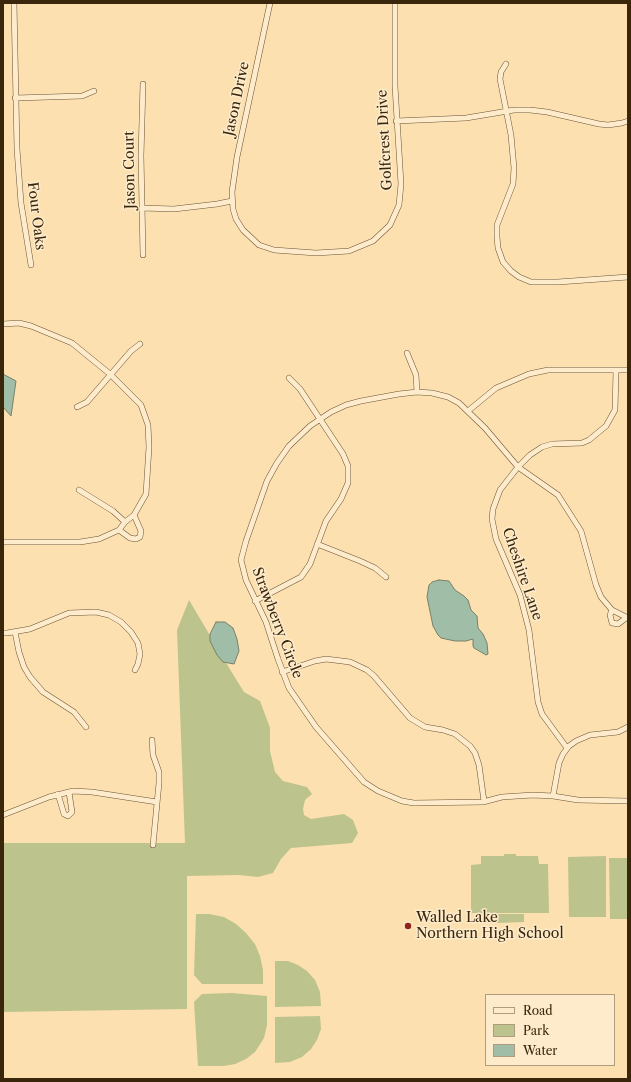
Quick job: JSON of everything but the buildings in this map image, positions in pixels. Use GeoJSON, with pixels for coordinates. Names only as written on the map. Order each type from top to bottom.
{"type":"FeatureCollection","features":[{"type":"Feature","properties":{"kind":"street","name":"Four Oaks"},"geometry":{"type":"LineString","coordinates":[[14,3],[15,98],[20,191],[31,264]]}},
{"type":"Feature","properties":{"kind":"street","name":"Jason Drive"},"geometry":{"type":"LineString","coordinates":[[270,3],[238,150],[232,188],[232,201],[236,219],[243,230],[259,245],[274,250],[325,252]]}},
{"type":"Feature","properties":{"kind":"street","name":"Golfcrest Drive"},"geometry":{"type":"LineString","coordinates":[[325,252],[349,251],[373,241],[390,225],[399,205],[401,184],[396,121],[395,3]]}},
{"type":"Feature","properties":{"kind":"street"},"geometry":{"type":"LineString","coordinates":[[506,64],[501,72],[500,80],[511,135],[514,168],[512,184],[497,225],[496,237],[503,262],[519,278],[531,282],[558,282],[628,277]]}},
{"type":"Feature","properties":{"kind":"street","name":"Jason Court"},"geometry":{"type":"LineString","coordinates":[[142,84],[141,134],[143,255]]}},
{"type":"Feature","properties":{"kind":"street"},"geometry":{"type":"LineString","coordinates":[[15,98],[82,96],[94,91]]}},
{"type":"Feature","properties":{"kind":"street"},"geometry":{"type":"LineString","coordinates":[[396,121],[466,118],[530,110],[546,112],[585,122],[608,125],[628,121]]}},
{"type":"Feature","properties":{"kind":"street"},"geometry":{"type":"LineString","coordinates":[[142,208],[174,209],[232,201]]}},
{"type":"Feature","properties":{"kind":"street"},"geometry":{"type":"LineString","coordinates":[[3,324],[31,326],[72,343],[110,374],[141,405],[148,425],[149,447],[146,494],[134,515],[125,522],[119,530],[99,539],[80,542],[3,542]]}},
{"type":"Feature","properties":{"kind":"street"},"geometry":{"type":"LineString","coordinates":[[77,407],[87,402],[131,351],[140,344]]}},
{"type":"Feature","properties":{"kind":"street"},"geometry":{"type":"LineString","coordinates":[[407,353],[416,375],[417,392]]}},
{"type":"Feature","properties":{"kind":"street"},"geometry":{"type":"LineString","coordinates":[[468,411],[496,388],[529,374],[548,370],[628,370]]}},
{"type":"Feature","properties":{"kind":"street","name":"Cheshire Lane"},"geometry":{"type":"LineString","coordinates":[[567,748],[542,714],[538,702],[529,630],[520,595],[493,530],[493,508],[500,490],[518,467],[530,455],[542,447],[552,444],[582,443],[601,431],[609,422],[614,410],[616,371]]}},
{"type":"Feature","properties":{"kind":"street"},"geometry":{"type":"LineString","coordinates":[[255,602],[301,577],[310,564],[326,521],[341,499],[348,484],[348,466],[343,454],[300,389],[289,378]]}},
{"type":"Feature","properties":{"kind":"street","name":"Strawberry Circle"},"geometry":{"type":"LineString","coordinates":[[612,610],[610,615],[612,623],[618,624],[627,618],[612,610],[601,597],[596,585],[582,531],[558,496],[518,467],[459,403],[448,397],[432,393],[417,392],[361,401],[339,409],[310,426],[289,446],[277,463],[268,481],[246,541],[241,560],[243,570],[255,602],[271,634],[282,672],[289,688],[316,728],[364,782],[378,791],[402,801],[414,803],[484,801],[519,795],[553,796],[578,800],[628,801]]}},
{"type":"Feature","properties":{"kind":"street"},"geometry":{"type":"LineString","coordinates":[[79,490],[113,510],[125,522]]}},
{"type":"Feature","properties":{"kind":"street"},"geometry":{"type":"LineString","coordinates":[[119,530],[130,538],[136,539],[140,536],[141,531],[134,515]]}},
{"type":"Feature","properties":{"kind":"street"},"geometry":{"type":"LineString","coordinates":[[317,544],[375,568],[386,577]]}},
{"type":"Feature","properties":{"kind":"street"},"geometry":{"type":"LineString","coordinates":[[3,632],[15,632],[30,629],[69,613],[96,612],[109,615],[122,622],[132,632],[138,643],[140,654],[135,670]]}},
{"type":"Feature","properties":{"kind":"street"},"geometry":{"type":"LineString","coordinates":[[15,632],[19,652],[24,667],[30,677],[43,692],[74,712],[86,727]]}},
{"type":"Feature","properties":{"kind":"street"},"geometry":{"type":"LineString","coordinates":[[282,672],[326,659],[350,662],[367,670],[374,676],[410,718],[425,727],[455,734],[470,746],[475,753],[479,765],[484,801]]}},
{"type":"Feature","properties":{"kind":"street"},"geometry":{"type":"LineString","coordinates":[[553,796],[559,763],[567,748],[576,741],[590,735],[618,732],[628,727]]}},
{"type":"Feature","properties":{"kind":"street"},"geometry":{"type":"LineString","coordinates":[[152,740],[153,755],[158,772],[159,783],[153,845]]}},
{"type":"Feature","properties":{"kind":"street"},"geometry":{"type":"LineString","coordinates":[[3,816],[49,797],[69,792],[92,792],[157,802]]}},
{"type":"Feature","properties":{"kind":"street"},"geometry":{"type":"LineString","coordinates":[[58,794],[64,814],[68,816],[72,812],[69,792]]}},
{"type":"Feature","properties":{"kind":"green space"},"geometry":{"type":"Polygon","coordinates":[[[189,600],[244,692],[260,701],[270,728],[270,751],[275,772],[283,781],[307,787],[312,794],[305,800],[303,809],[304,815],[311,819],[344,814],[353,820],[358,833],[352,843],[291,848],[281,859],[273,873],[258,877],[239,875],[187,876],[187,1009],[3,1012],[3,843],[185,843],[177,630],[189,600]]]}},
{"type":"Feature","properties":{"kind":"green space"},"geometry":{"type":"Polygon","coordinates":[[[504,854],[516,854],[516,856],[538,856],[539,864],[548,864],[549,913],[471,913],[471,865],[481,864],[481,856],[504,856],[504,854]]]}},
{"type":"Feature","properties":{"kind":"green space"},"geometry":{"type":"Polygon","coordinates":[[[606,856],[606,917],[569,917],[568,857],[606,856]]]}},
{"type":"Feature","properties":{"kind":"green space"},"geometry":{"type":"Polygon","coordinates":[[[609,858],[628,858],[628,919],[610,919],[609,858]]]}},
{"type":"Feature","properties":{"kind":"green space"},"geometry":{"type":"Polygon","coordinates":[[[196,914],[209,914],[224,917],[236,924],[246,933],[255,944],[260,956],[263,970],[263,984],[202,984],[194,975],[196,914]]]}},
{"type":"Feature","properties":{"kind":"green space"},"geometry":{"type":"Polygon","coordinates":[[[496,914],[524,914],[524,922],[496,923],[496,914]]]}},
{"type":"Feature","properties":{"kind":"green space"},"geometry":{"type":"Polygon","coordinates":[[[275,961],[288,961],[307,971],[315,980],[320,992],[321,1006],[275,1007],[275,961]]]}},
{"type":"Feature","properties":{"kind":"green space"},"geometry":{"type":"Polygon","coordinates":[[[232,993],[267,996],[267,1025],[264,1038],[255,1052],[246,1059],[235,1064],[224,1066],[198,1066],[194,1002],[202,994],[232,993]]]}},
{"type":"Feature","properties":{"kind":"green space"},"geometry":{"type":"Polygon","coordinates":[[[320,1016],[321,1029],[317,1040],[311,1049],[302,1057],[290,1062],[275,1063],[275,1017],[320,1016]]]}},
{"type":"Feature","properties":{"kind":"water"},"geometry":{"type":"Polygon","coordinates":[[[3,374],[16,381],[11,416],[3,407],[3,374]]]}},
{"type":"Feature","properties":{"kind":"water"},"geometry":{"type":"Polygon","coordinates":[[[439,580],[449,581],[455,590],[468,600],[471,610],[477,616],[478,628],[483,634],[487,643],[488,654],[486,655],[474,648],[473,639],[466,641],[455,641],[441,638],[438,635],[433,626],[427,597],[429,585],[432,582],[439,580]]]}},
{"type":"Feature","properties":{"kind":"water"},"geometry":{"type":"Polygon","coordinates":[[[216,622],[225,622],[233,628],[239,651],[234,664],[223,662],[217,655],[210,641],[210,634],[216,622]]]}},
{"type":"Feature","properties":{"kind":"place","name":"Walled Lake Northern High School"},"geometry":{"type":"Point","coordinates":[408,926]}}]}
